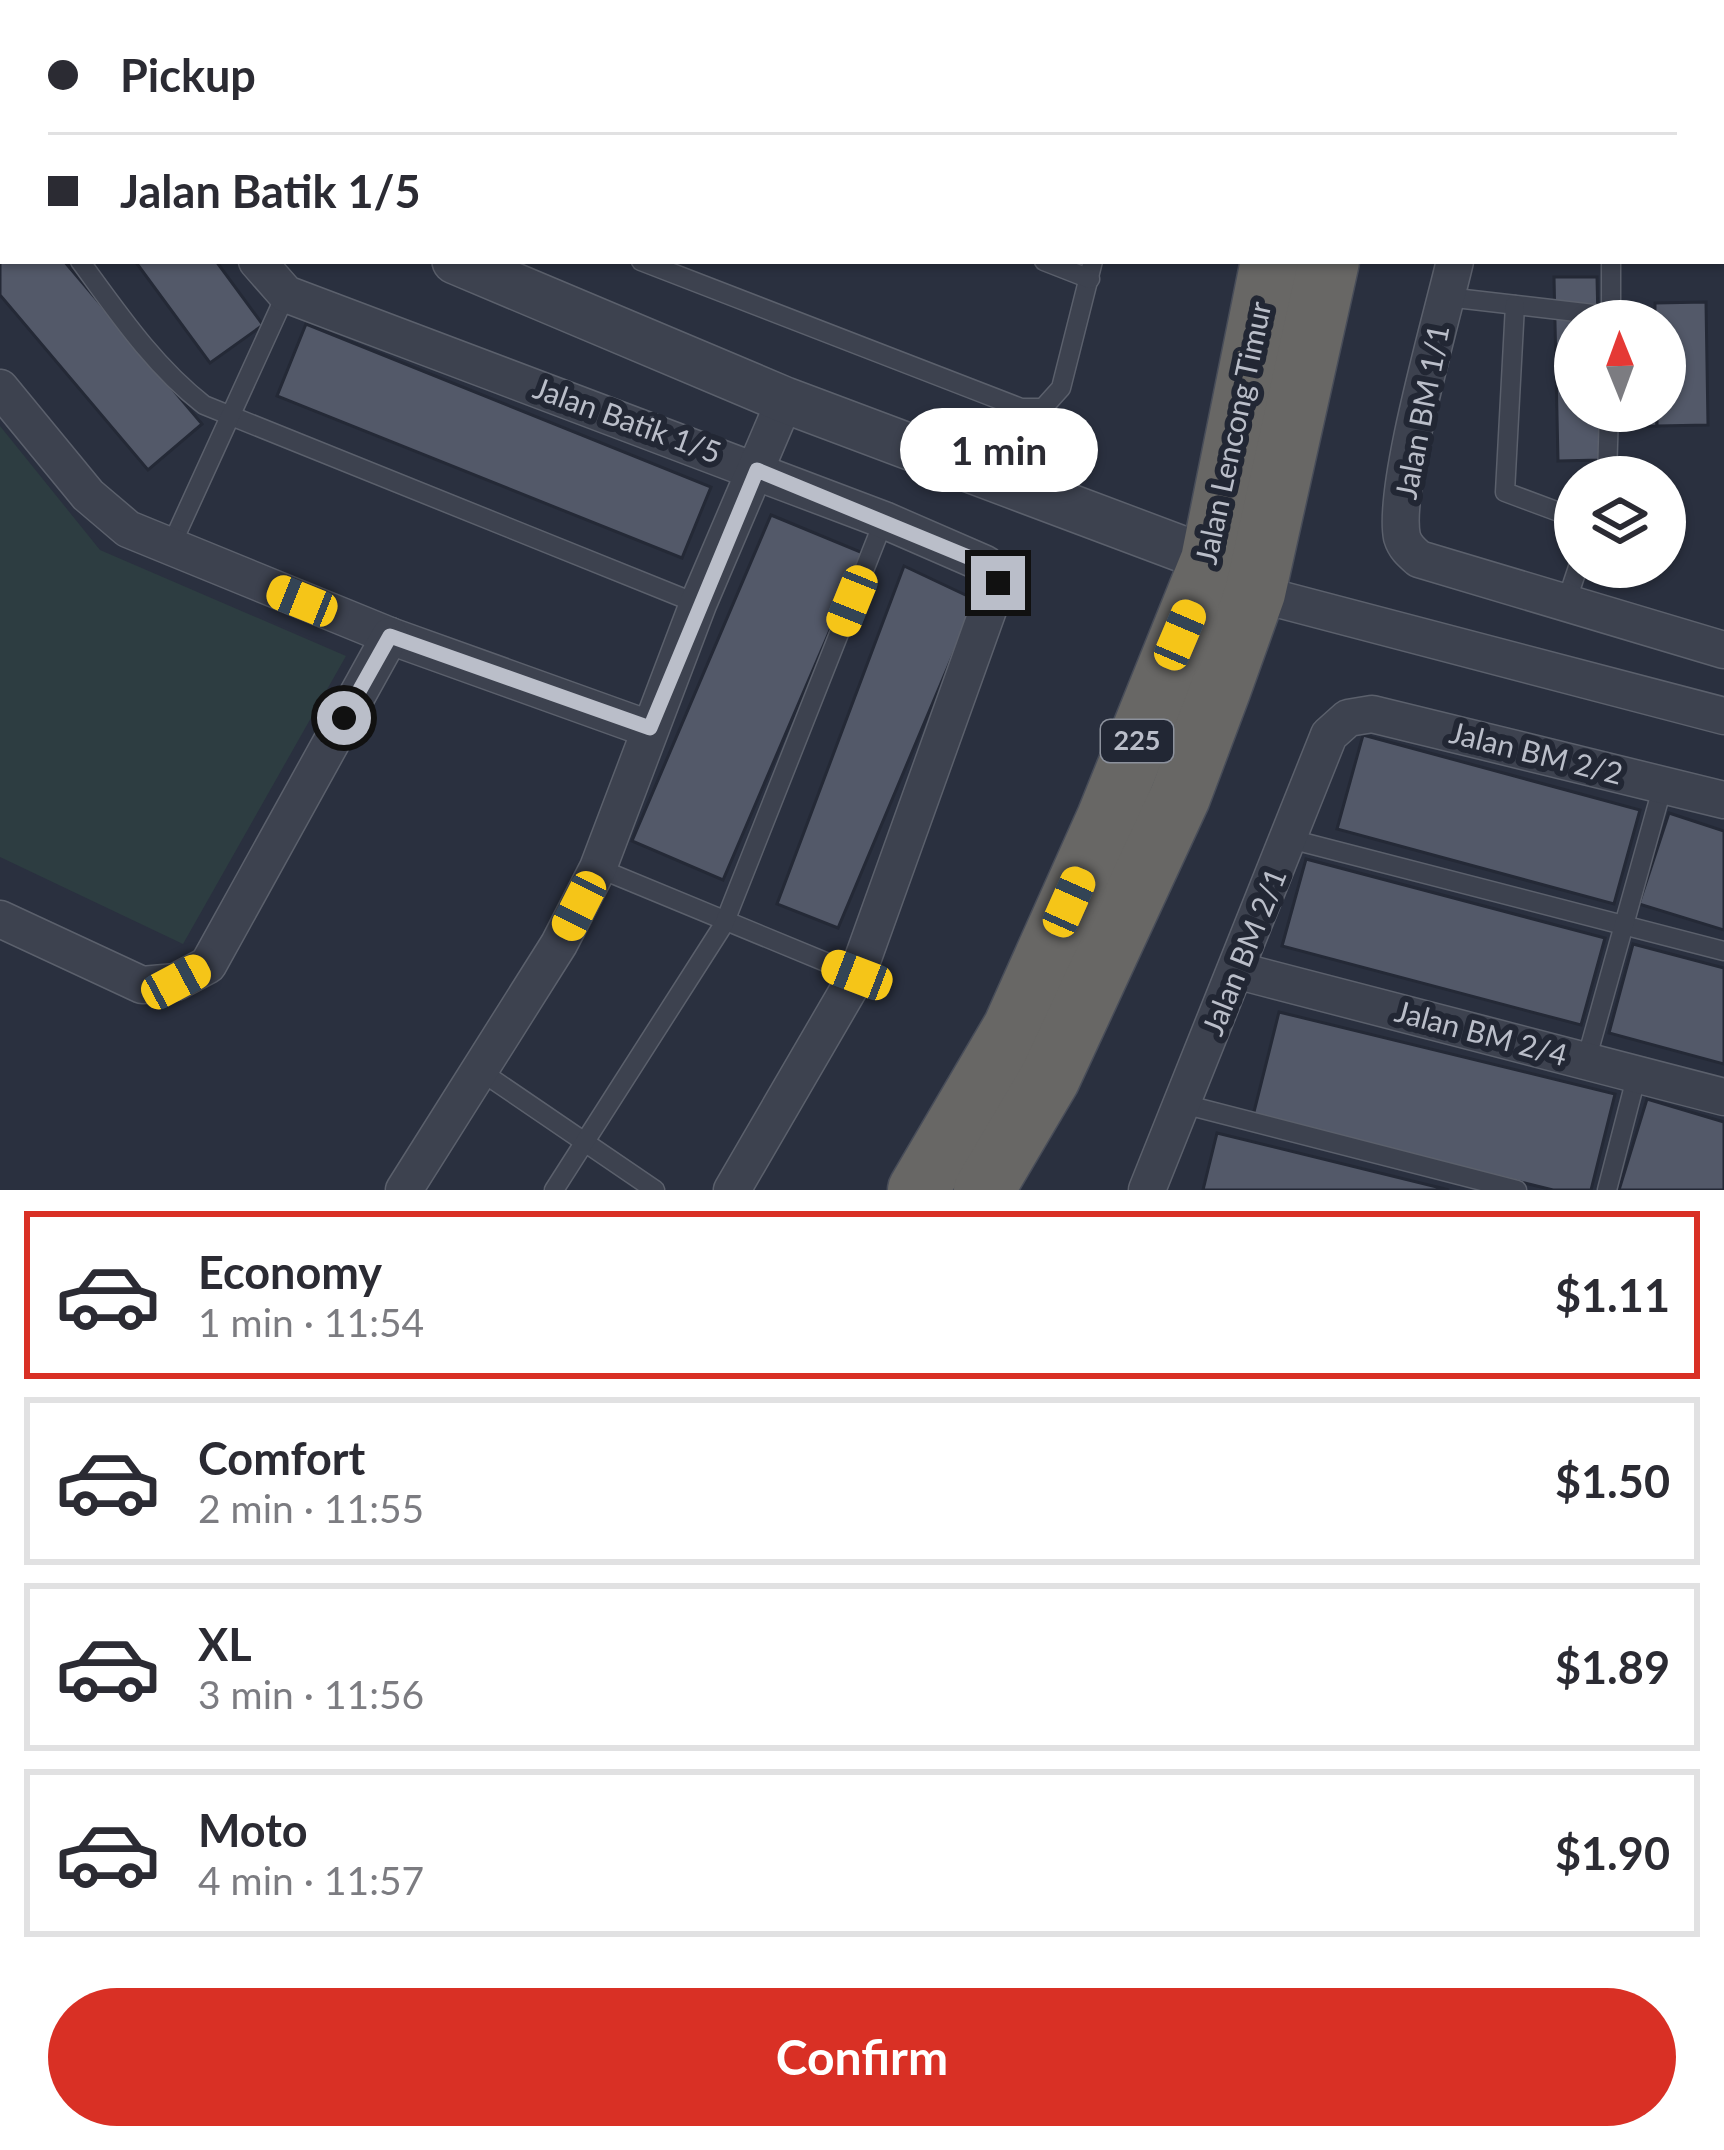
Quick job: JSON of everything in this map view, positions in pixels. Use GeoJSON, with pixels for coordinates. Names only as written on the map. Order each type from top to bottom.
{"type":"FeatureCollection","features":[{"type":"Feature","properties":{"kind":"highway","name":"Jalan Lencong Timur"},"geometry":{"type":"LineString","coordinates":[[918,1190],[1013,1028],[1107,818],[1233,576],[1271,264]]}},
{"type":"Feature","properties":{"kind":"highway","name":"Jalan Lencong Timur"},"geometry":{"type":"LineString","coordinates":[[984,1190],[1050,1078],[1145,878],[1328,264]]}},
{"type":"Feature","properties":{"kind":"street","name":"Jalan Batik 1/5"},"geometry":{"type":"LineString","coordinates":[[260,264],[286,294],[757,470],[985,564],[998,583],[857,975]]}},
{"type":"Feature","properties":{"kind":"street"},"geometry":{"type":"LineString","coordinates":[[462,264],[785,400],[1233,576],[1724,716]]}},
{"type":"Feature","properties":{"kind":"street","name":"Jalan BM 1/1"},"geometry":{"type":"LineString","coordinates":[[1451,279],[1412,446],[1401,531],[1406,547],[1418,559],[1566,603]]}},
{"type":"Feature","properties":{"kind":"street"},"geometry":{"type":"LineString","coordinates":[[0,388],[108,516],[170,548],[390,636],[650,728]]}},
{"type":"Feature","properties":{"kind":"street"},"geometry":{"type":"LineString","coordinates":[[404,1190],[559,944],[598,868],[698,604],[785,400]]}},
{"type":"Feature","properties":{"kind":"street"},"geometry":{"type":"LineString","coordinates":[[1566,603],[1724,650]]}},
{"type":"Feature","properties":{"kind":"street"},"geometry":{"type":"LineString","coordinates":[[0,919],[142,985],[176,982],[208,965],[390,636]]}},
{"type":"Feature","properties":{"kind":"street","name":"Jalan BM 2/2"},"geometry":{"type":"LineString","coordinates":[[1348,718],[1372,714],[1724,800]]}},
{"type":"Feature","properties":{"kind":"street","name":"Jalan BM 2/1"},"geometry":{"type":"LineString","coordinates":[[1147,1190],[1239,970],[1329,735],[1348,718]]}},
{"type":"Feature","properties":{"kind":"street","name":"Jalan BM 2/4"},"geometry":{"type":"LineString","coordinates":[[1239,970],[1724,1097]]}},
{"type":"Feature","properties":{"kind":"street"},"geometry":{"type":"LineString","coordinates":[[732,1190],[857,975]]}},
{"type":"Feature","properties":{"kind":"lane"},"geometry":{"type":"LineString","coordinates":[[82,264],[174,381],[228,417],[698,604]]}},
{"type":"Feature","properties":{"kind":"lane"},"geometry":{"type":"LineString","coordinates":[[649,264],[1021,408],[1043,408],[1061,388],[1092,270],[1060,264]]}},
{"type":"Feature","properties":{"kind":"lane"},"geometry":{"type":"LineString","coordinates":[[694,282],[703,264]]}},
{"type":"Feature","properties":{"kind":"lane"},"geometry":{"type":"LineString","coordinates":[[1611,264],[1611,300]]}},
{"type":"Feature","properties":{"kind":"lane"},"geometry":{"type":"LineString","coordinates":[[1451,279],[1515,305],[1554,310]]}},
{"type":"Feature","properties":{"kind":"lane"},"geometry":{"type":"LineString","coordinates":[[170,548],[286,294]]}},
{"type":"Feature","properties":{"kind":"lane"},"geometry":{"type":"LineString","coordinates":[[1515,305],[1505,492],[1554,510]]}},
{"type":"Feature","properties":{"kind":"lane"},"geometry":{"type":"LineString","coordinates":[[554,1190],[724,924],[884,520]]}},
{"type":"Feature","properties":{"kind":"lane"},"geometry":{"type":"LineString","coordinates":[[1566,603],[1571,588]]}},
{"type":"Feature","properties":{"kind":"lane"},"geometry":{"type":"LineString","coordinates":[[1586,1061],[1663,785]]}},
{"type":"Feature","properties":{"kind":"lane"},"geometry":{"type":"LineString","coordinates":[[1290,839],[1724,951]]}},
{"type":"Feature","properties":{"kind":"lane"},"geometry":{"type":"LineString","coordinates":[[598,868],[724,924],[857,975]]}},
{"type":"Feature","properties":{"kind":"lane"},"geometry":{"type":"LineString","coordinates":[[479,1070],[655,1190]]}},
{"type":"Feature","properties":{"kind":"lane"},"geometry":{"type":"LineString","coordinates":[[1607,1190],[1637,1074]]}},
{"type":"Feature","properties":{"kind":"lane"},"geometry":{"type":"LineString","coordinates":[[1183,1104],[1517,1190]]}},
{"type":"Feature","properties":{"kind":"shaded area"},"geometry":{"type":"Polygon","coordinates":[[[0,426],[100,550],[346,656],[183,944],[0,857],[0,426]]]}},
{"type":"Feature","properties":{"kind":"building"},"geometry":{"type":"Polygon","coordinates":[[[0,264],[67,264],[202,424],[148,470],[0,295],[0,264]]]}},
{"type":"Feature","properties":{"kind":"building"},"geometry":{"type":"Polygon","coordinates":[[[137,264],[218,264],[263,325],[210,363],[137,264]]]}},
{"type":"Feature","properties":{"kind":"building"},"geometry":{"type":"Polygon","coordinates":[[[1554,277],[1597,277],[1598,300],[1554,300],[1554,277]]]}},
{"type":"Feature","properties":{"kind":"building"},"geometry":{"type":"Polygon","coordinates":[[[1686,302],[1706,302],[1708,425],[1686,425],[1686,302]]]}},
{"type":"Feature","properties":{"kind":"building"},"geometry":{"type":"Polygon","coordinates":[[[306,324],[711,487],[682,558],[277,396],[306,324]]]}},
{"type":"Feature","properties":{"kind":"building"},"geometry":{"type":"Polygon","coordinates":[[[1557,432],[1600,432],[1600,456],[1558,456],[1557,432]]]}},
{"type":"Feature","properties":{"kind":"building"},"geometry":{"type":"Polygon","coordinates":[[[771,515],[863,553],[723,880],[632,841],[771,515]]]}},
{"type":"Feature","properties":{"kind":"building"},"geometry":{"type":"Polygon","coordinates":[[[904,566],[976,600],[838,928],[777,904],[904,566]]]}},
{"type":"Feature","properties":{"kind":"building"},"geometry":{"type":"Polygon","coordinates":[[[1363,735],[1640,810],[1614,904],[1337,829],[1363,735]]]}},
{"type":"Feature","properties":{"kind":"building"},"geometry":{"type":"Polygon","coordinates":[[[1669,813],[1724,831],[1724,930],[1639,904],[1669,813]]]}},
{"type":"Feature","properties":{"kind":"building"},"geometry":{"type":"Polygon","coordinates":[[[1306,859],[1605,938],[1581,1025],[1282,946],[1306,859]]]}},
{"type":"Feature","properties":{"kind":"building"},"geometry":{"type":"Polygon","coordinates":[[[1633,944],[1724,968],[1724,1064],[1609,1033],[1633,944]]]}},
{"type":"Feature","properties":{"kind":"building"},"geometry":{"type":"Polygon","coordinates":[[[1279,1012],[1615,1094],[1591,1190],[1553,1190],[1253,1116],[1279,1012]]]}},
{"type":"Feature","properties":{"kind":"building"},"geometry":{"type":"Polygon","coordinates":[[[1647,1099],[1724,1122],[1724,1190],[1619,1190],[1647,1099]]]}},
{"type":"Feature","properties":{"kind":"building"},"geometry":{"type":"Polygon","coordinates":[[[1217,1133],[1449,1190],[1203,1190],[1217,1133]]]}},
{"type":"Feature","properties":{"kind":"route"},"geometry":{"type":"LineString","coordinates":[[344,718],[390,636],[650,728],[757,470],[985,564],[998,583]]}}]}
